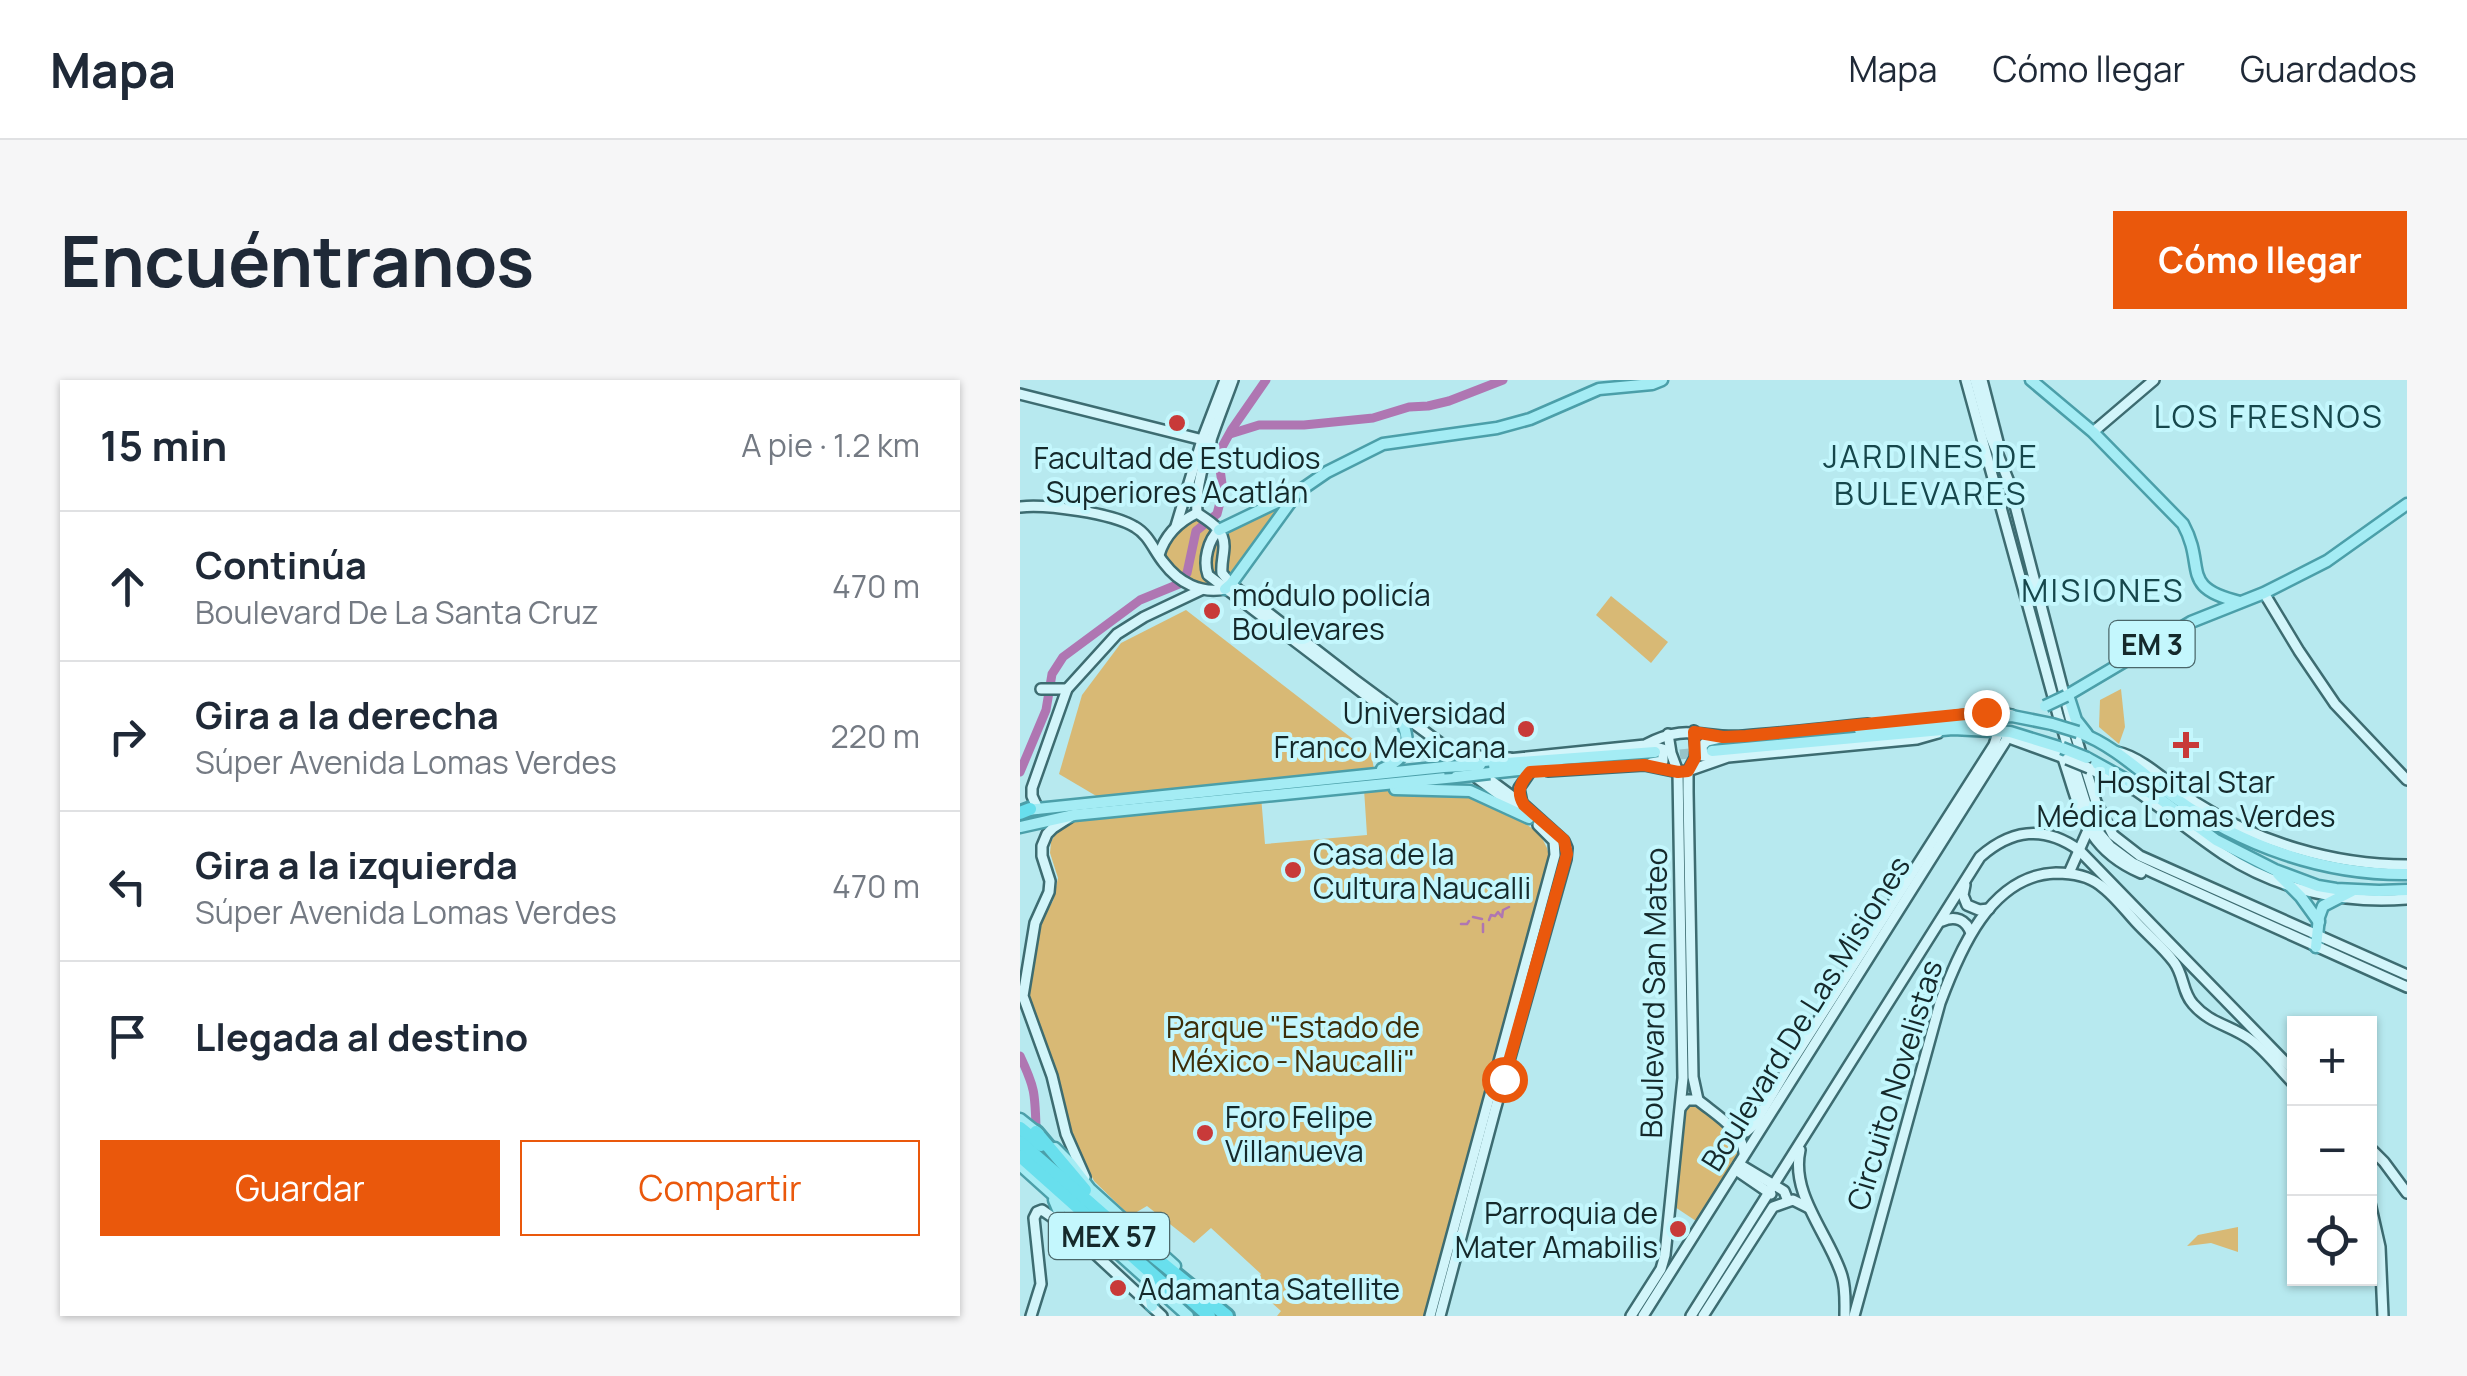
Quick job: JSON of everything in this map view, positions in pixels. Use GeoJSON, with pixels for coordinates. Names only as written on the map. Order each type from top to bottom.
{"type":"FeatureCollection","features":[{"type":"Feature","properties":{"kind":"highway"},"geometry":{"type":"LineString","coordinates":[[1021,1129],[1118,1221]]}},
{"type":"Feature","properties":{"kind":"highway"},"geometry":{"type":"LineString","coordinates":[[1021,1153],[1032,1146],[1046,1150]]}},
{"type":"Feature","properties":{"kind":"highway"},"geometry":{"type":"LineString","coordinates":[[1021,1153],[1056,1198]]}},
{"type":"Feature","properties":{"kind":"highway"},"geometry":{"type":"LineString","coordinates":[[1021,1153],[1209,1316]]}},
{"type":"Feature","properties":{"kind":"highway","name":"MEX 57"},"geometry":{"type":"LineString","coordinates":[[1021,1153],[1118,1221],[1227,1316]]}},
{"type":"Feature","properties":{"kind":"highway","name":"MEX 57"},"geometry":{"type":"LineString","coordinates":[[1021,1153],[1199,1316]]}},
{"type":"Feature","properties":{"kind":"main road"},"geometry":{"type":"LineString","coordinates":[[1225,380],[1207,441],[1198,491],[1201,515],[1217,528],[1224,547],[1222,573],[1228,586],[1554,841],[1555,855],[1430,1316]]}},
{"type":"Feature","properties":{"kind":"main road"},"geometry":{"type":"LineString","coordinates":[[1159,555],[1176,526],[1233,380]]}},
{"type":"Feature","properties":{"kind":"main road"},"geometry":{"type":"LineString","coordinates":[[1440,1316],[1567,854],[1564,840],[1524,805],[1208,575],[1205,566],[1217,528],[1298,492],[1326,472],[1383,444],[1497,428],[1530,419],[1599,389],[1662,380]]}},
{"type":"Feature","properties":{"kind":"main road"},"geometry":{"type":"LineString","coordinates":[[1964,380],[2058,715],[2094,824],[2110,846],[2176,884],[2407,975]]}},
{"type":"Feature","properties":{"kind":"main road"},"geometry":{"type":"LineString","coordinates":[[1978,380],[1997,438],[2070,721],[2107,828],[2140,856],[2407,987]]}},
{"type":"Feature","properties":{"kind":"main road"},"geometry":{"type":"LineString","coordinates":[[2032,380],[2093,432],[2183,524],[2203,587],[2218,597],[2240,602]]}},
{"type":"Feature","properties":{"kind":"main road"},"geometry":{"type":"LineString","coordinates":[[2093,432],[2154,380]]}},
{"type":"Feature","properties":{"kind":"main road"},"geometry":{"type":"LineString","coordinates":[[1020,394],[1207,441]]}},
{"type":"Feature","properties":{"kind":"main road"},"geometry":{"type":"LineString","coordinates":[[1298,492],[1228,586],[1201,590],[1144,616],[1117,634],[1062,692],[1027,811],[1444,767],[1530,772],[1644,765],[1664,759],[1662,747],[1485,769]]}},
{"type":"Feature","properties":{"kind":"main road","name":"EM 3"},"geometry":{"type":"LineString","coordinates":[[2067,696],[2191,622],[2264,593],[2340,553],[2407,504]]}},
{"type":"Feature","properties":{"kind":"main road"},"geometry":{"type":"LineString","coordinates":[[1020,508],[1076,510],[1126,522],[1146,536],[1165,565],[1201,590]]}},
{"type":"Feature","properties":{"kind":"main road"},"geometry":{"type":"LineString","coordinates":[[1176,526],[1201,515]]}},
{"type":"Feature","properties":{"kind":"main road"},"geometry":{"type":"LineString","coordinates":[[2264,593],[2335,704],[2407,780]]}},
{"type":"Feature","properties":{"kind":"main road"},"geometry":{"type":"LineString","coordinates":[[1042,692],[1062,692]]}},
{"type":"Feature","properties":{"kind":"main road"},"geometry":{"type":"LineString","coordinates":[[2029,719],[2067,696],[2083,733]]}},
{"type":"Feature","properties":{"kind":"main road"},"geometry":{"type":"LineString","coordinates":[[1953,729],[1917,739],[1728,758],[1702,755],[1704,743],[1723,737],[1993,712],[2083,733],[2178,800],[2285,855],[2364,873],[2407,874]]}},
{"type":"Feature","properties":{"kind":"main road"},"geometry":{"type":"LineString","coordinates":[[1999,733],[2008,716]]}},
{"type":"Feature","properties":{"kind":"main road"},"geometry":{"type":"LineString","coordinates":[[2008,716],[1711,749],[1953,729],[2022,734],[2136,783],[2227,846],[2275,870],[2318,886],[2407,890]]}},
{"type":"Feature","properties":{"kind":"main road"},"geometry":{"type":"LineString","coordinates":[[1373,773],[1402,756],[1408,740],[1403,724]]}},
{"type":"Feature","properties":{"kind":"main road"},"geometry":{"type":"LineString","coordinates":[[1438,743],[1462,754],[1512,758],[1651,751],[1668,734],[1694,732],[1723,737]]}},
{"type":"Feature","properties":{"kind":"main road","name":"Boulevard San Mateo"},"geometry":{"type":"LineString","coordinates":[[1631,1316],[1665,1255],[1681,1108],[1683,771],[1695,758],[1694,732]]}},
{"type":"Feature","properties":{"kind":"main road","name":"Boulevard De Las Misiones"},"geometry":{"type":"LineString","coordinates":[[1733,1129],[1746,1132],[1752,1128],[1999,733]]}},
{"type":"Feature","properties":{"kind":"main road","name":"Boulevard De Las Misiones"},"geometry":{"type":"LineString","coordinates":[[1643,1316],[1740,1163],[1999,733]]}},
{"type":"Feature","properties":{"kind":"main road","name":"Boulevard San Mateo"},"geometry":{"type":"LineString","coordinates":[[1668,734],[1673,760],[1683,771],[1693,1077],[1698,1100]]}},
{"type":"Feature","properties":{"kind":"main road"},"geometry":{"type":"LineString","coordinates":[[2064,755],[2088,830],[2108,855],[2153,878],[2176,884]]}},
{"type":"Feature","properties":{"kind":"main road"},"geometry":{"type":"LineString","coordinates":[[1020,827],[1074,815],[1456,777],[1512,758]]}},
{"type":"Feature","properties":{"kind":"main road"},"geometry":{"type":"LineString","coordinates":[[1644,765],[1683,771],[1728,758]]}},
{"type":"Feature","properties":{"kind":"main road"},"geometry":{"type":"LineString","coordinates":[[2088,763],[2120,785],[2136,790],[2240,864],[2292,888],[2336,898],[2407,899]]}},
{"type":"Feature","properties":{"kind":"main road"},"geometry":{"type":"LineString","coordinates":[[1524,805],[1519,788],[1530,772]]}},
{"type":"Feature","properties":{"kind":"main road"},"geometry":{"type":"LineString","coordinates":[[2120,785],[2136,783]]}},
{"type":"Feature","properties":{"kind":"main road"},"geometry":{"type":"LineString","coordinates":[[1364,786],[1470,791],[1529,818]]}},
{"type":"Feature","properties":{"kind":"main road"},"geometry":{"type":"LineString","coordinates":[[1059,806],[1074,815]]}},
{"type":"Feature","properties":{"kind":"main road"},"geometry":{"type":"LineString","coordinates":[[1074,815],[1046,834],[1042,846],[1049,892],[1035,924],[1023,996],[1052,1076],[1066,1134],[1090,1189]]}},
{"type":"Feature","properties":{"kind":"main road"},"geometry":{"type":"LineString","coordinates":[[2088,830],[2069,873],[2103,879]]}},
{"type":"Feature","properties":{"kind":"main road"},"geometry":{"type":"LineString","coordinates":[[1691,1316],[1980,858],[2024,834],[2050,835],[2079,850],[2173,961],[2190,1001],[2209,1020],[2253,1042],[2287,1077]]}},
{"type":"Feature","properties":{"kind":"main road"},"geometry":{"type":"LineString","coordinates":[[2227,846],[2226,839],[2241,834],[2347,860],[2407,866]]}},
{"type":"Feature","properties":{"kind":"main road"},"geometry":{"type":"LineString","coordinates":[[2108,855],[2100,862],[2103,879],[2287,1064]]}},
{"type":"Feature","properties":{"kind":"main road"},"geometry":{"type":"LineString","coordinates":[[2331,867],[2347,860]]}},
{"type":"Feature","properties":{"kind":"main road"},"geometry":{"type":"LineString","coordinates":[[2275,870],[2319,923]]}},
{"type":"Feature","properties":{"kind":"main road","name":"Circuito Novelistas"},"geometry":{"type":"LineString","coordinates":[[1854,1316],[1953,968],[1971,934],[2012,887],[2052,873],[2069,873]]}},
{"type":"Feature","properties":{"kind":"main road"},"geometry":{"type":"LineString","coordinates":[[1966,880],[1963,895],[1967,905],[1979,910],[1991,908]]}},
{"type":"Feature","properties":{"kind":"main road"},"geometry":{"type":"LineString","coordinates":[[2317,942],[2323,906],[2353,890]]}},
{"type":"Feature","properties":{"kind":"main road"},"geometry":{"type":"LineString","coordinates":[[2307,906],[2318,902],[2323,906]]}},
{"type":"Feature","properties":{"kind":"main road"},"geometry":{"type":"LineString","coordinates":[[1938,925],[1946,919],[1959,918],[1971,934]]}},
{"type":"Feature","properties":{"kind":"main road"},"geometry":{"type":"LineString","coordinates":[[2182,982],[2200,974]]}},
{"type":"Feature","properties":{"kind":"main road"},"geometry":{"type":"LineString","coordinates":[[2232,1030],[2238,1014]]}},
{"type":"Feature","properties":{"kind":"main road"},"geometry":{"type":"LineString","coordinates":[[1681,1108],[1687,1100],[1698,1100],[1733,1129],[1741,1138],[1740,1163],[1772,1189],[1784,1191],[1783,1202]]}},
{"type":"Feature","properties":{"kind":"main road"},"geometry":{"type":"LineString","coordinates":[[1020,1119],[1046,1150],[1070,1162],[1118,1221]]}},
{"type":"Feature","properties":{"kind":"main road"},"geometry":{"type":"LineString","coordinates":[[1802,1143],[1798,1171],[1811,1210],[1841,1273],[1845,1316]]}},
{"type":"Feature","properties":{"kind":"main road"},"geometry":{"type":"LineString","coordinates":[[2377,1160],[2407,1193]]}},
{"type":"Feature","properties":{"kind":"main road"},"geometry":{"type":"LineString","coordinates":[[1056,1198],[1066,1226]]}},
{"type":"Feature","properties":{"kind":"main road"},"geometry":{"type":"LineString","coordinates":[[1056,1198],[1188,1316]]}},
{"type":"Feature","properties":{"kind":"main road"},"geometry":{"type":"LineString","coordinates":[[1703,1316],[1769,1211],[1783,1202],[1800,1202],[1811,1210]]}},
{"type":"Feature","properties":{"kind":"main road"},"geometry":{"type":"LineString","coordinates":[[1031,1316],[1041,1284],[1034,1218],[1040,1211],[1048,1212],[1066,1226],[1162,1316]]}},
{"type":"Feature","properties":{"kind":"main road"},"geometry":{"type":"LineString","coordinates":[[2377,1234],[2383,1316]]}},
{"type":"Feature","properties":{"kind":"main road"},"geometry":{"type":"LineString","coordinates":[[1841,1273],[1851,1278],[1864,1273]]}},
{"type":"Feature","properties":{"kind":"main road"},"geometry":{"type":"LineString","coordinates":[[1147,1280],[1152,1306]]}},
{"type":"Feature","properties":{"kind":"main road"},"geometry":{"type":"LineString","coordinates":[[1845,1297],[1851,1289],[1860,1290]]}},
{"type":"Feature","properties":{"kind":"green space"},"geometry":{"type":"Polygon","coordinates":[[[1286,498],[1229,579],[1224,573],[1224,531],[1286,498]]]}},
{"type":"Feature","properties":{"kind":"green space"},"geometry":{"type":"Polygon","coordinates":[[[1196,518],[1218,537],[1217,570],[1222,588],[1194,586],[1163,559],[1163,549],[1181,527],[1196,518]]]}},
{"type":"Feature","properties":{"kind":"green space"},"geometry":{"type":"Polygon","coordinates":[[[1611,596],[1668,642],[1651,663],[1596,615],[1611,596]]]}},
{"type":"Feature","properties":{"kind":"green space"},"geometry":{"type":"Polygon","coordinates":[[[1186,610],[1371,753],[1374,769],[1098,797],[1059,774],[1082,695],[1121,643],[1186,610]]]}},
{"type":"Feature","properties":{"kind":"green space"},"geometry":{"type":"Polygon","coordinates":[[[2121,689],[2125,727],[2119,744],[2099,727],[2100,700],[2121,689]]]}},
{"type":"Feature","properties":{"kind":"green space","name":"Parque \"Estado de México - Naucalli\""},"geometry":{"type":"Polygon","coordinates":[[[1364,789],[1464,791],[1502,807],[1540,834],[1551,863],[1426,1316],[1277,1316],[1281,1311],[1253,1286],[1261,1274],[1211,1228],[1194,1243],[1147,1206],[1130,1216],[1094,1181],[1070,1131],[1028,992],[1040,922],[1053,901],[1058,878],[1050,853],[1051,842],[1074,815],[1261,796],[1265,844],[1367,835],[1364,789]]]}},
{"type":"Feature","properties":{"kind":"green space"},"geometry":{"type":"Polygon","coordinates":[[[1697,1106],[1737,1140],[1740,1156],[1699,1223],[1675,1207],[1685,1111],[1697,1106]]]}},
{"type":"Feature","properties":{"kind":"green space"},"geometry":{"type":"Polygon","coordinates":[[[2238,1227],[2238,1252],[2211,1243],[2187,1246],[2198,1235],[2238,1227]]]}},
{"type":"Feature","properties":{"kind":"waterway"},"geometry":{"type":"LineString","coordinates":[[1020,772],[1046,710],[1052,674],[1063,657],[1140,600],[1179,584],[1187,573],[1196,531],[1217,514],[1223,491],[1222,447],[1266,380]]}},
{"type":"Feature","properties":{"kind":"waterway"},"geometry":{"type":"LineString","coordinates":[[1230,434],[1259,425],[1373,418],[1449,401],[1503,380]]}},
{"type":"Feature","properties":{"kind":"waterway"},"geometry":{"type":"LineString","coordinates":[[1489,920],[1498,912],[1502,917],[1503,910],[1509,907]]}},
{"type":"Feature","properties":{"kind":"waterway"},"geometry":{"type":"LineString","coordinates":[[1473,917],[1482,919]]}},
{"type":"Feature","properties":{"kind":"waterway"},"geometry":{"type":"LineString","coordinates":[[1461,924],[1469,921]]}},
{"type":"Feature","properties":{"kind":"waterway"},"geometry":{"type":"LineString","coordinates":[[1483,924],[1483,932]]}},
{"type":"Feature","properties":{"kind":"waterway"},"geometry":{"type":"LineString","coordinates":[[1020,1056],[1033,1091],[1036,1127]]}},
{"type":"Feature","properties":{"kind":"tunnel"},"geometry":{"type":"LineString","coordinates":[[1665,756],[1703,752]]}},
{"type":"Feature","properties":{"kind":"place","name":"Facultad de Estudios Superiores Acatlán"},"geometry":{"type":"Point","coordinates":[1177,423]}},
{"type":"Feature","properties":{"kind":"place","name":"módulo policía Boulevares"},"geometry":{"type":"Point","coordinates":[1212,611]}},
{"type":"Feature","properties":{"kind":"place","name":"Universidad Franco Mexicana"},"geometry":{"type":"Point","coordinates":[1526,729]}},
{"type":"Feature","properties":{"kind":"place","name":"Hospital Star Médica Lomas Verdes"},"geometry":{"type":"Point","coordinates":[2186,745]}},
{"type":"Feature","properties":{"kind":"place","name":"Casa de la Cultura Naucalli"},"geometry":{"type":"Point","coordinates":[1293,870]}},
{"type":"Feature","properties":{"kind":"place","name":"Foro Felipe Villanueva"},"geometry":{"type":"Point","coordinates":[1205,1133]}},
{"type":"Feature","properties":{"kind":"place","name":"Parroquia de Mater Amabilis"},"geometry":{"type":"Point","coordinates":[1678,1229]}},
{"type":"Feature","properties":{"kind":"place","name":"Adamanta Satellite"},"geometry":{"type":"Point","coordinates":[1118,1288]}},
{"type":"Feature","properties":{"kind":"district","name":"LOS FRESNOS"},"geometry":{"type":"Point","coordinates":[2269,416]}},
{"type":"Feature","properties":{"kind":"district","name":"JARDINES DE BULEVARES"},"geometry":{"type":"Point","coordinates":[1931,474]}},
{"type":"Feature","properties":{"kind":"district","name":"MISIONES"},"geometry":{"type":"Point","coordinates":[2103,590]}},
{"type":"Feature","properties":{"kind":"route"},"geometry":{"type":"LineString","coordinates":[[1504,1079],[1567,854],[1564,840],[1520,797],[1521,784],[1530,772],[1644,765],[1688,771],[1695,758],[1694,732],[1746,736],[1986,712]]}}]}
